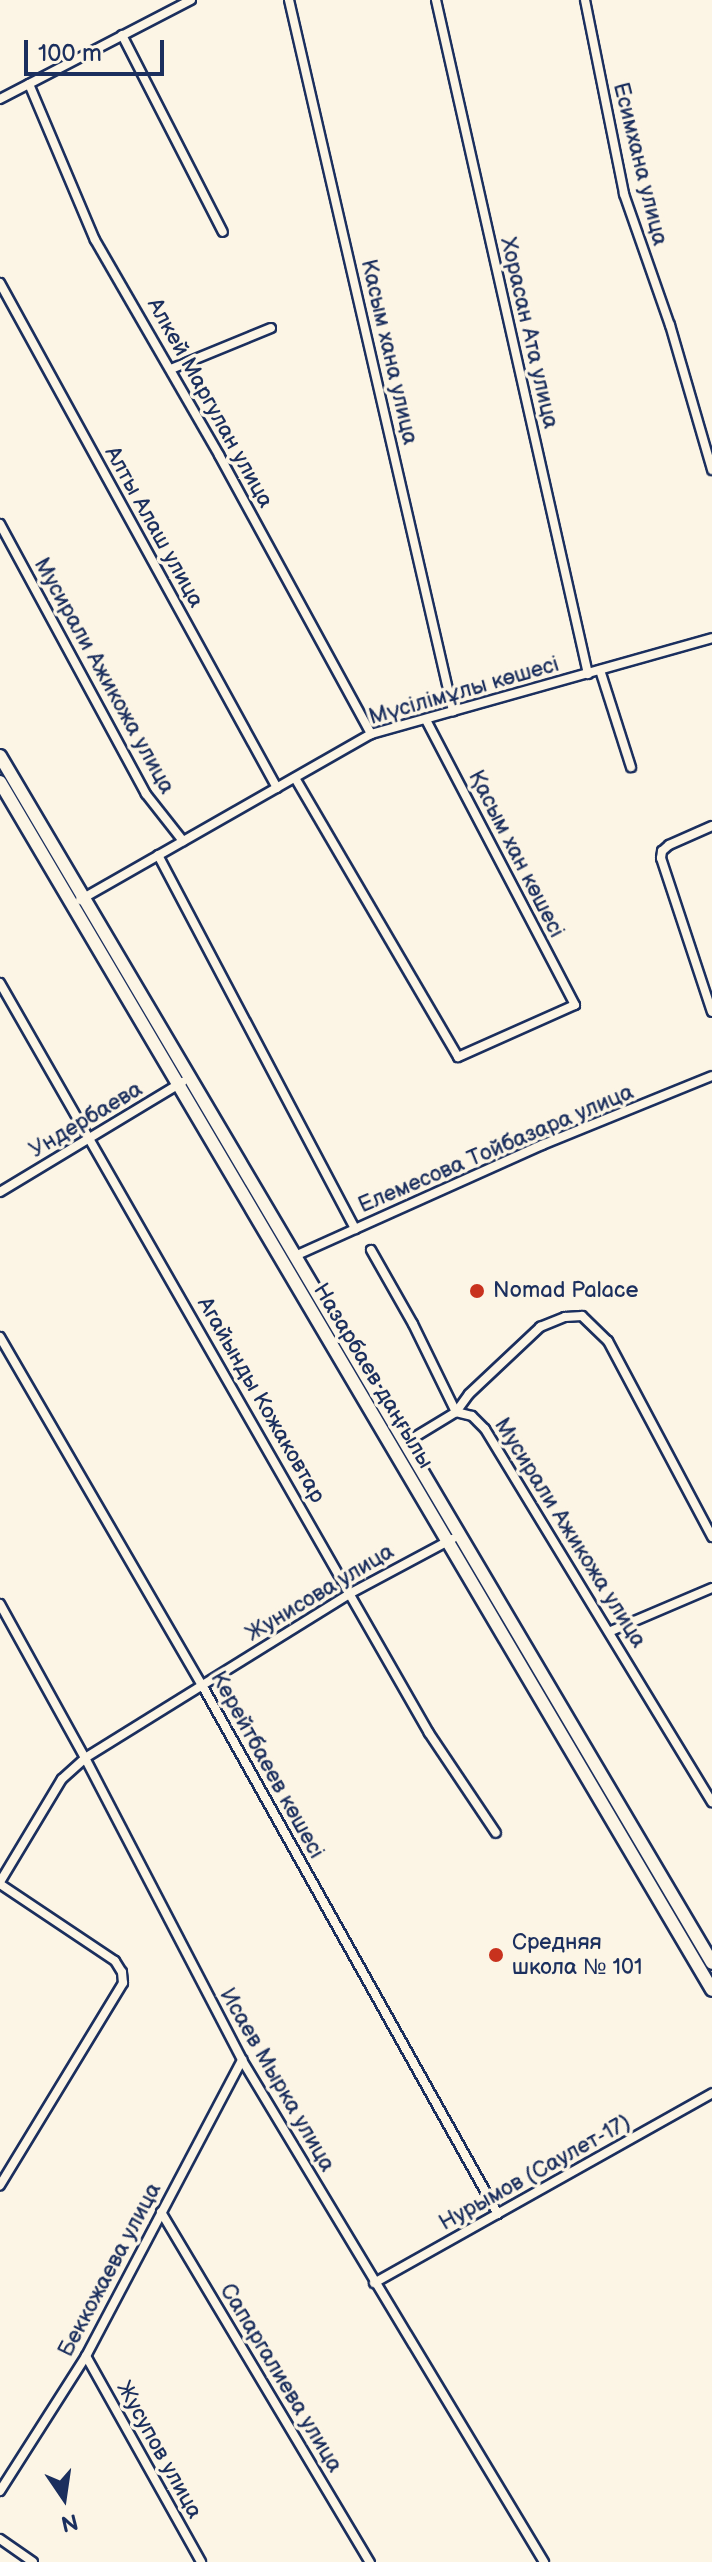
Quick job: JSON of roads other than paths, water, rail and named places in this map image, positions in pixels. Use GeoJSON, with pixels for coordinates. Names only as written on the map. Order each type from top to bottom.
{"type":"FeatureCollection","features":[{"type":"Feature","properties":{"kind":"main road","name":"Назарбаев даңғылы"},"geometry":{"type":"LineString","coordinates":[[0,756],[78,901],[453,1538],[712,1990]]}},
{"type":"Feature","properties":{"kind":"main road","name":"Назарбаев даңғылы"},"geometry":{"type":"LineString","coordinates":[[0,782],[78,901]]}},
{"type":"Feature","properties":{"kind":"main road","name":"Назарбаев даңғылы"},"geometry":{"type":"LineString","coordinates":[[184,1081],[295,1256],[405,1443],[453,1538],[712,1963]]}},
{"type":"Feature","properties":{"kind":"street"},"geometry":{"type":"LineString","coordinates":[[0,99],[191,0]]}},
{"type":"Feature","properties":{"kind":"street","name":"Касым хана улица"},"geometry":{"type":"LineString","coordinates":[[289,0],[453,711]]}},
{"type":"Feature","properties":{"kind":"street","name":"Хорасан Ата улица"},"geometry":{"type":"LineString","coordinates":[[436,0],[588,674]]}},
{"type":"Feature","properties":{"kind":"street","name":"Есимхана улица"},"geometry":{"type":"LineString","coordinates":[[585,0],[624,194],[674,339],[712,470]]}},
{"type":"Feature","properties":{"kind":"street"},"geometry":{"type":"LineString","coordinates":[[122,35],[223,232]]}},
{"type":"Feature","properties":{"kind":"street","name":"Алкей Маргулан улица"},"geometry":{"type":"LineString","coordinates":[[29,84],[95,240],[171,369],[371,734]]}},
{"type":"Feature","properties":{"kind":"street","name":"Алты Алаш улица"},"geometry":{"type":"LineString","coordinates":[[0,283],[277,788]]}},
{"type":"Feature","properties":{"kind":"street"},"geometry":{"type":"LineString","coordinates":[[171,369],[271,328]]}},
{"type":"Feature","properties":{"kind":"street","name":"Мусирали Ажикожа улица"},"geometry":{"type":"LineString","coordinates":[[0,524],[146,794],[183,841]]}},
{"type":"Feature","properties":{"kind":"street","name":"Мүсілімұлы көшесі"},"geometry":{"type":"LineString","coordinates":[[78,901],[371,734],[712,638]]}},
{"type":"Feature","properties":{"kind":"street"},"geometry":{"type":"LineString","coordinates":[[600,670],[631,767]]}},
{"type":"Feature","properties":{"kind":"street","name":"Қасым хан көшесі"},"geometry":{"type":"LineString","coordinates":[[295,778],[458,1057],[575,1005],[426,720]]}},
{"type":"Feature","properties":{"kind":"street"},"geometry":{"type":"LineString","coordinates":[[712,826],[662,851],[662,866],[712,1012]]}},
{"type":"Feature","properties":{"kind":"street"},"geometry":{"type":"LineString","coordinates":[[158,855],[355,1229]]}},
{"type":"Feature","properties":{"kind":"street","name":"Агайынды Кожаковтар"},"geometry":{"type":"LineString","coordinates":[[0,983],[429,1733],[496,1833]]}},
{"type":"Feature","properties":{"kind":"street","name":"Елемесова Тойбазара улица"},"geometry":{"type":"LineString","coordinates":[[295,1256],[542,1145],[712,1076]]}},
{"type":"Feature","properties":{"kind":"street","name":"Ундербаева"},"geometry":{"type":"LineString","coordinates":[[0,1192],[184,1081]]}},
{"type":"Feature","properties":{"kind":"street","name":"Мусирали Ажикожа улица"},"geometry":{"type":"LineString","coordinates":[[371,1250],[456,1412],[472,1416],[485,1429],[537,1518],[611,1631],[712,1802]]}},
{"type":"Feature","properties":{"kind":"street"},"geometry":{"type":"LineString","coordinates":[[405,1443],[456,1412],[469,1394],[540,1327],[565,1317],[582,1316],[608,1341],[712,1537]]}},
{"type":"Feature","properties":{"kind":"street","name":"Керейтбаеев көшесі"},"geometry":{"type":"LineString","coordinates":[[0,1337],[202,1685],[498,2214]]}},
{"type":"Feature","properties":{"kind":"street","name":"Жунисова улица"},"geometry":{"type":"LineString","coordinates":[[0,1883],[62,1779],[85,1758],[351,1593],[453,1538]]}},
{"type":"Feature","properties":{"kind":"street"},"geometry":{"type":"LineString","coordinates":[[611,1631],[712,1588]]}},
{"type":"Feature","properties":{"kind":"street","name":"Исаев Мырка улица"},"geometry":{"type":"LineString","coordinates":[[0,1604],[85,1758],[242,2060],[544,2562]]}},
{"type":"Feature","properties":{"kind":"street"},"geometry":{"type":"LineString","coordinates":[[0,1883],[115,1961],[122,1972],[118,1995],[0,2185]]}},
{"type":"Feature","properties":{"kind":"street","name":"Беккожаева улица"},"geometry":{"type":"LineString","coordinates":[[0,2491],[86,2356],[242,2060]]}},
{"type":"Feature","properties":{"kind":"street","name":"Нурымов (Саулет-17)"},"geometry":{"type":"LineString","coordinates":[[374,2283],[712,2093]]}},
{"type":"Feature","properties":{"kind":"street","name":"Сапаргалиева улица"},"geometry":{"type":"LineString","coordinates":[[161,2212],[370,2562]]}},
{"type":"Feature","properties":{"kind":"street","name":"Жусупов улица"},"geometry":{"type":"LineString","coordinates":[[86,2356],[201,2562]]}},
{"type":"Feature","properties":{"kind":"street"},"geometry":{"type":"LineString","coordinates":[[0,2539],[33,2562]]}},
{"type":"Feature","properties":{"kind":"place","name":"Nomad Palace"},"geometry":{"type":"Point","coordinates":[477,1291]}},
{"type":"Feature","properties":{"kind":"place","name":"Средняя школа № 101"},"geometry":{"type":"Point","coordinates":[496,1955]}}]}
